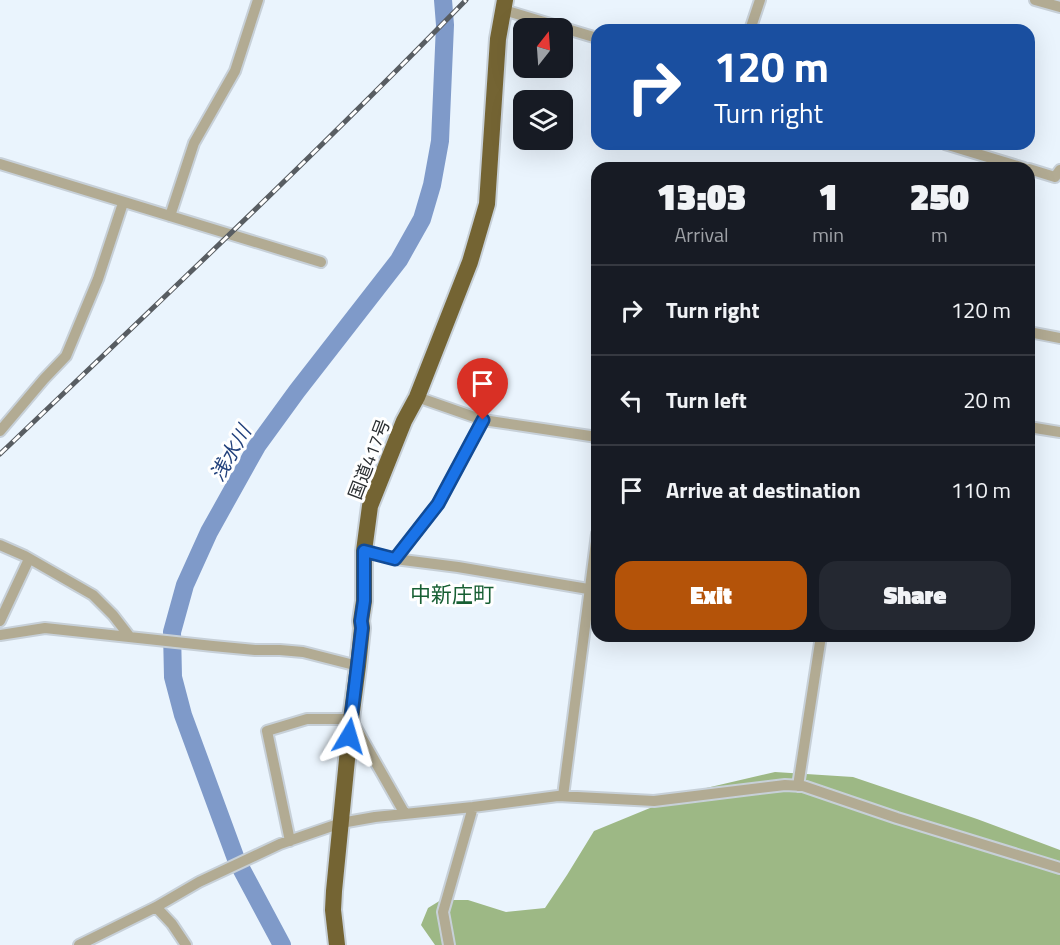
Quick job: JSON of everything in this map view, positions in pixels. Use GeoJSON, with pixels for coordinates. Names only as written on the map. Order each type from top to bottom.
{"type":"FeatureCollection","features":[{"type":"Feature","properties":{"kind":"highway","name":"国道417号"},"geometry":{"type":"LineString","coordinates":[[337,945],[333,910],[362,628],[364,551],[370,506],[404,421],[417,397],[470,262],[486,204],[498,39],[504,5]]}},
{"type":"Feature","properties":{"kind":"street"},"geometry":{"type":"LineString","coordinates":[[170,216],[194,143],[235,71],[258,0]]}},
{"type":"Feature","properties":{"kind":"street"},"geometry":{"type":"LineString","coordinates":[[752,24],[760,0]]}},
{"type":"Feature","properties":{"kind":"street"},"geometry":{"type":"LineString","coordinates":[[1035,0],[1060,8]]}},
{"type":"Feature","properties":{"kind":"street"},"geometry":{"type":"LineString","coordinates":[[504,5],[591,36]]}},
{"type":"Feature","properties":{"kind":"street"},"geometry":{"type":"LineString","coordinates":[[962,150],[997,162]]}},
{"type":"Feature","properties":{"kind":"street"},"geometry":{"type":"LineString","coordinates":[[0,164],[321,262]]}},
{"type":"Feature","properties":{"kind":"street"},"geometry":{"type":"LineString","coordinates":[[1035,172],[1055,177],[1060,170]]}},
{"type":"Feature","properties":{"kind":"street"},"geometry":{"type":"LineString","coordinates":[[0,430],[66,356],[98,279],[123,202]]}},
{"type":"Feature","properties":{"kind":"street"},"geometry":{"type":"LineString","coordinates":[[1035,333],[1060,338]]}},
{"type":"Feature","properties":{"kind":"street"},"geometry":{"type":"LineString","coordinates":[[417,397],[483,420],[591,436]]}},
{"type":"Feature","properties":{"kind":"street"},"geometry":{"type":"LineString","coordinates":[[395,559],[438,504],[483,420]]}},
{"type":"Feature","properties":{"kind":"street"},"geometry":{"type":"LineString","coordinates":[[1035,429],[1060,432]]}},
{"type":"Feature","properties":{"kind":"street"},"geometry":{"type":"LineString","coordinates":[[0,545],[93,595],[130,637]]}},
{"type":"Feature","properties":{"kind":"street"},"geometry":{"type":"LineString","coordinates":[[364,551],[395,559],[591,589]]}},
{"type":"Feature","properties":{"kind":"street"},"geometry":{"type":"LineString","coordinates":[[0,621],[29,559]]}},
{"type":"Feature","properties":{"kind":"street"},"geometry":{"type":"LineString","coordinates":[[563,796],[591,603]]}},
{"type":"Feature","properties":{"kind":"street"},"geometry":{"type":"LineString","coordinates":[[0,635],[45,628],[255,650],[303,652],[358,666]]}},
{"type":"Feature","properties":{"kind":"street"},"geometry":{"type":"LineString","coordinates":[[798,786],[820,642]]}},
{"type":"Feature","properties":{"kind":"street"},"geometry":{"type":"LineString","coordinates":[[285,842],[267,731],[307,719],[351,719],[405,814]]}},
{"type":"Feature","properties":{"kind":"street"},"geometry":{"type":"LineString","coordinates":[[83,944],[199,882],[285,842],[341,824],[375,817],[563,796],[654,801],[785,785],[798,786],[1060,868]]}},
{"type":"Feature","properties":{"kind":"street"},"geometry":{"type":"LineString","coordinates":[[449,945],[444,912],[472,807]]}},
{"type":"Feature","properties":{"kind":"street"},"geometry":{"type":"LineString","coordinates":[[156,907],[172,924],[186,945]]}},
{"type":"Feature","properties":{"kind":"green space"},"geometry":{"type":"Polygon","coordinates":[[[775,772],[853,777],[1060,850],[1060,945],[435,945],[421,925],[428,908],[441,900],[468,900],[506,912],[545,908],[594,831],[689,792],[775,772]]]}},
{"type":"Feature","properties":{"kind":"waterway","name":"浅水川"},"geometry":{"type":"LineString","coordinates":[[282,945],[236,859],[183,715],[173,677],[172,632],[185,585],[209,532],[257,446],[399,260],[422,219],[432,185],[440,141],[445,25],[443,0]]}},
{"type":"Feature","properties":{"kind":"railway"},"geometry":{"type":"LineString","coordinates":[[0,454],[294,172],[466,0]]}},
{"type":"Feature","properties":{"kind":"district","name":"中新庄町"},"geometry":{"type":"Point","coordinates":[452,594]}},
{"type":"Feature","properties":{"kind":"route"},"geometry":{"type":"LineString","coordinates":[[349,736],[362,628],[364,551],[395,559],[438,504],[483,420]]}}]}
